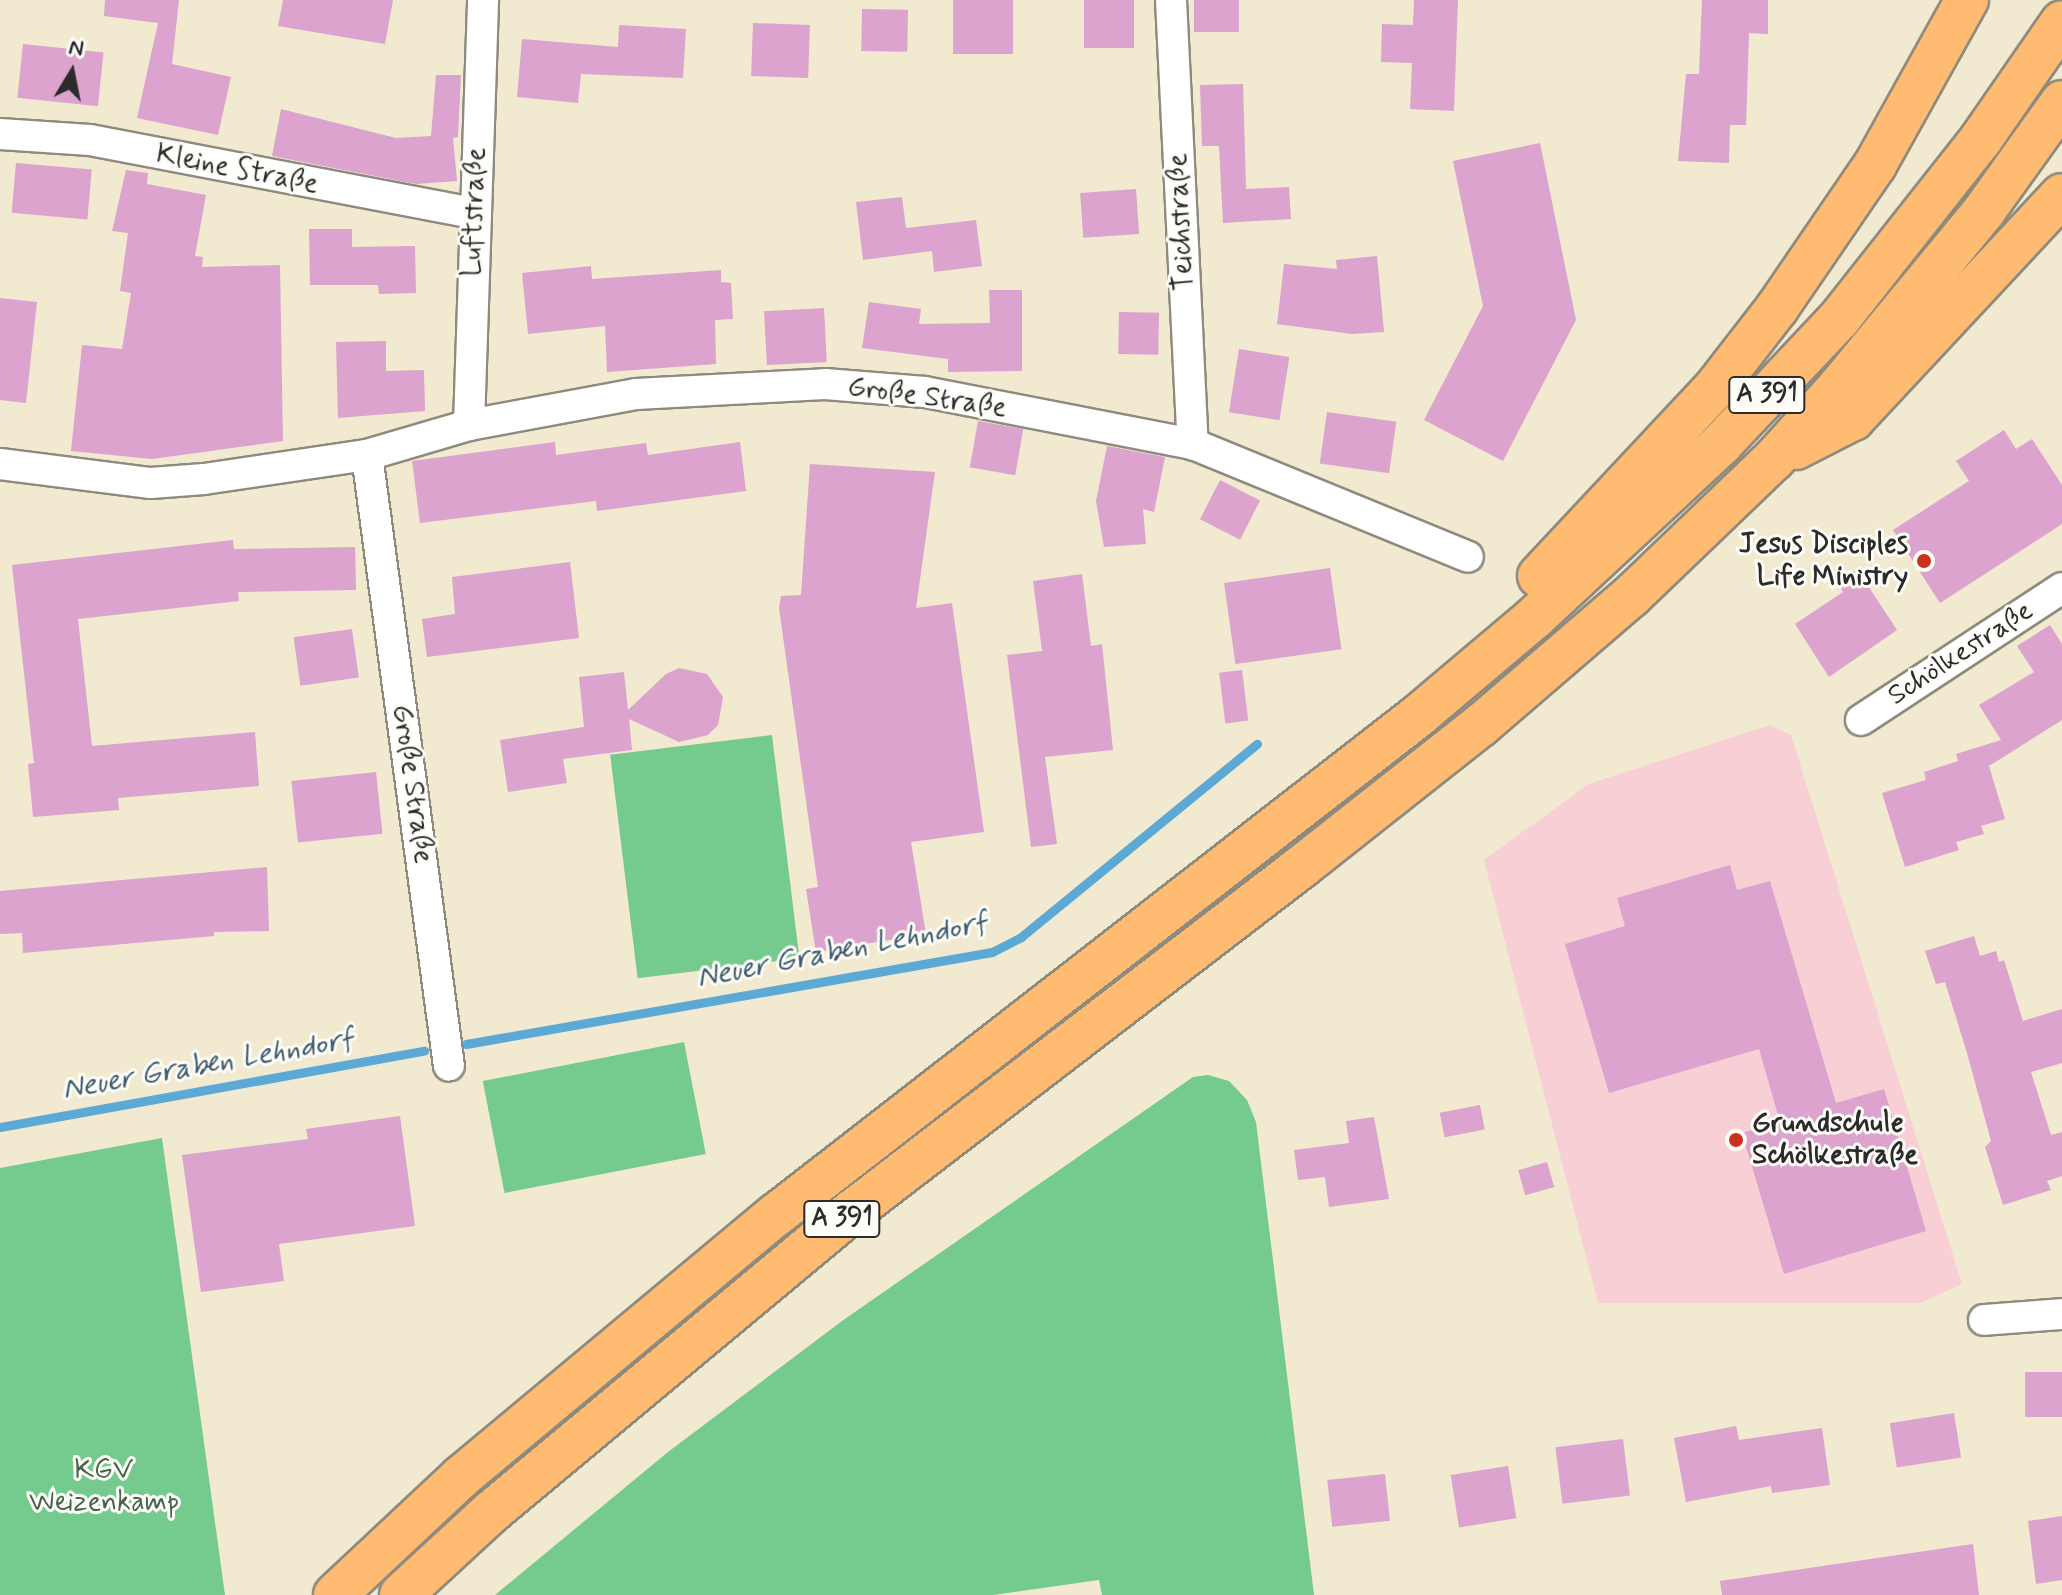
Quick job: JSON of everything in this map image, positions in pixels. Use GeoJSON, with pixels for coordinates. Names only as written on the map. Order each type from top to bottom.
{"type":"FeatureCollection","features":[{"type":"Feature","properties":{"kind":"highway"},"geometry":{"type":"LineString","coordinates":[[1418,716],[1438,669],[1618,497],[1715,388],[1777,308],[1875,165],[1967,0]]}},
{"type":"Feature","properties":{"kind":"highway","name":"A 391"},"geometry":{"type":"LineString","coordinates":[[335,1595],[461,1477],[777,1214],[1418,716],[1535,617],[1721,444],[1839,319],[1972,151],[2062,22]]}},
{"type":"Feature","properties":{"kind":"highway","name":"A 391"},"geometry":{"type":"LineString","coordinates":[[401,1595],[491,1512],[854,1210],[1481,725],[1631,596],[1774,459],[1914,299],[2062,102]]}},
{"type":"Feature","properties":{"kind":"highway"},"geometry":{"type":"LineString","coordinates":[[1774,459],[1853,419],[2062,195]]}},
{"type":"Feature","properties":{"kind":"street","name":"Luftstraße"},"geometry":{"type":"LineString","coordinates":[[469,425],[483,0]]}},
{"type":"Feature","properties":{"kind":"street","name":"Teichstraße"},"geometry":{"type":"LineString","coordinates":[[1171,0],[1193,444]]}},
{"type":"Feature","properties":{"kind":"street","name":"Kleine Straße"},"geometry":{"type":"LineString","coordinates":[[0,134],[90,140],[411,205],[474,213]]}},
{"type":"Feature","properties":{"kind":"street","name":"Große Straße"},"geometry":{"type":"LineString","coordinates":[[0,464],[151,483],[258,473],[367,455],[469,425],[636,394],[825,384],[925,392],[1193,444],[1468,557]]}},
{"type":"Feature","properties":{"kind":"street","name":"Große Straße"},"geometry":{"type":"LineString","coordinates":[[367,455],[449,1066]]}},
{"type":"Feature","properties":{"kind":"street","name":"Schölkestraße"},"geometry":{"type":"LineString","coordinates":[[1861,720],[2062,588]]}},
{"type":"Feature","properties":{"kind":"street"},"geometry":{"type":"LineString","coordinates":[[1984,1320],[2062,1314]]}},
{"type":"Feature","properties":{"kind":"shaded area","name":"Grundschule Schölkestraße"},"geometry":{"type":"Polygon","coordinates":[[[1770,725],[1791,735],[1962,1284],[1920,1303],[1598,1303],[1484,860],[1589,784],[1770,725]]]}},
{"type":"Feature","properties":{"kind":"green space"},"geometry":{"type":"Polygon","coordinates":[[[772,735],[799,958],[638,978],[610,755],[772,735]]]}},
{"type":"Feature","properties":{"kind":"green space"},"geometry":{"type":"Polygon","coordinates":[[[684,1042],[706,1154],[505,1193],[483,1081],[684,1042]]]}},
{"type":"Feature","properties":{"kind":"green space"},"geometry":{"type":"Polygon","coordinates":[[[1208,1075],[1229,1081],[1247,1100],[1256,1122],[1314,1595],[1102,1595],[1099,1580],[993,1595],[495,1595],[668,1452],[842,1321],[1193,1077],[1208,1075]]]}},
{"type":"Feature","properties":{"kind":"green space","name":"KGV Weizenkamp"},"geometry":{"type":"Polygon","coordinates":[[[162,1138],[225,1595],[0,1595],[0,1168],[162,1138]]]}},
{"type":"Feature","properties":{"kind":"building"},"geometry":{"type":"Polygon","coordinates":[[[105,0],[179,0],[172,64],[231,77],[218,135],[137,118],[158,23],[104,16],[105,0]]]}},
{"type":"Feature","properties":{"kind":"building"},"geometry":{"type":"Polygon","coordinates":[[[283,0],[393,0],[385,44],[278,26],[283,0]]]}},
{"type":"Feature","properties":{"kind":"building"},"geometry":{"type":"Polygon","coordinates":[[[953,0],[1013,0],[1013,54],[953,54],[953,0]]]}},
{"type":"Feature","properties":{"kind":"building"},"geometry":{"type":"Polygon","coordinates":[[[1084,0],[1134,0],[1134,48],[1084,48],[1084,0]]]}},
{"type":"Feature","properties":{"kind":"building"},"geometry":{"type":"Polygon","coordinates":[[[1194,0],[1239,0],[1239,32],[1194,32],[1194,0]]]}},
{"type":"Feature","properties":{"kind":"building"},"geometry":{"type":"Polygon","coordinates":[[[1414,0],[1458,0],[1454,111],[1410,109],[1412,63],[1381,62],[1382,24],[1413,25],[1414,0]]]}},
{"type":"Feature","properties":{"kind":"building"},"geometry":{"type":"Polygon","coordinates":[[[1702,0],[1768,0],[1768,34],[1749,33],[1746,125],[1730,125],[1729,163],[1678,161],[1686,74],[1699,74],[1702,0]]]}},
{"type":"Feature","properties":{"kind":"building"},"geometry":{"type":"Polygon","coordinates":[[[862,9],[908,10],[907,52],[861,51],[862,9]]]}},
{"type":"Feature","properties":{"kind":"building"},"geometry":{"type":"Polygon","coordinates":[[[753,23],[810,25],[808,78],[751,76],[753,23]]]}},
{"type":"Feature","properties":{"kind":"building"},"geometry":{"type":"Polygon","coordinates":[[[619,25],[686,29],[683,78],[581,74],[578,103],[517,97],[522,39],[618,47],[619,25]]]}},
{"type":"Feature","properties":{"kind":"building"},"geometry":{"type":"Polygon","coordinates":[[[23,44],[104,52],[98,106],[17,98],[23,44]]]}},
{"type":"Feature","properties":{"kind":"building"},"geometry":{"type":"Polygon","coordinates":[[[436,75],[461,75],[458,137],[453,138],[457,181],[416,184],[272,156],[281,109],[396,138],[431,136],[436,75]]]}},
{"type":"Feature","properties":{"kind":"building"},"geometry":{"type":"Polygon","coordinates":[[[1243,84],[1246,189],[1289,187],[1291,219],[1223,223],[1219,146],[1202,146],[1200,85],[1243,84]]]}},
{"type":"Feature","properties":{"kind":"building"},"geometry":{"type":"Polygon","coordinates":[[[1540,143],[1576,320],[1503,461],[1424,420],[1483,306],[1453,161],[1540,143]]]}},
{"type":"Feature","properties":{"kind":"building"},"geometry":{"type":"Polygon","coordinates":[[[16,163],[92,170],[87,219],[12,213],[16,163]]]}},
{"type":"Feature","properties":{"kind":"building"},"geometry":{"type":"Polygon","coordinates":[[[126,170],[148,173],[147,184],[206,195],[195,256],[203,257],[202,267],[280,265],[283,441],[152,459],[71,451],[82,345],[122,349],[131,293],[120,291],[128,233],[112,231],[126,170]]]}},
{"type":"Feature","properties":{"kind":"building"},"geometry":{"type":"Polygon","coordinates":[[[1136,189],[1139,234],[1083,238],[1080,193],[1136,189]]]}},
{"type":"Feature","properties":{"kind":"building"},"geometry":{"type":"Polygon","coordinates":[[[902,197],[906,228],[976,220],[982,266],[934,272],[932,251],[863,260],[856,202],[902,197]]]}},
{"type":"Feature","properties":{"kind":"building"},"geometry":{"type":"Polygon","coordinates":[[[309,229],[352,229],[352,247],[415,246],[416,293],[379,294],[378,285],[310,285],[309,229]]]}},
{"type":"Feature","properties":{"kind":"building"},"geometry":{"type":"Polygon","coordinates":[[[1377,256],[1384,332],[1352,334],[1277,324],[1284,264],[1337,269],[1336,260],[1377,256]]]}},
{"type":"Feature","properties":{"kind":"building"},"geometry":{"type":"Polygon","coordinates":[[[591,266],[592,279],[721,270],[721,282],[731,283],[733,319],[715,320],[716,364],[607,372],[605,326],[528,334],[522,273],[591,266]]]}},
{"type":"Feature","properties":{"kind":"building"},"geometry":{"type":"Polygon","coordinates":[[[989,290],[1022,290],[1022,371],[948,372],[948,359],[862,348],[869,302],[921,309],[919,324],[990,323],[989,290]]]}},
{"type":"Feature","properties":{"kind":"building"},"geometry":{"type":"Polygon","coordinates":[[[0,298],[37,302],[26,403],[0,400],[0,298]]]}},
{"type":"Feature","properties":{"kind":"building"},"geometry":{"type":"Polygon","coordinates":[[[824,308],[827,362],[767,365],[764,311],[824,308]]]}},
{"type":"Feature","properties":{"kind":"building"},"geometry":{"type":"Polygon","coordinates":[[[1119,312],[1159,313],[1158,355],[1118,354],[1119,312]]]}},
{"type":"Feature","properties":{"kind":"building"},"geometry":{"type":"Polygon","coordinates":[[[386,341],[386,371],[424,370],[425,411],[338,418],[336,342],[386,341]]]}},
{"type":"Feature","properties":{"kind":"building"},"geometry":{"type":"Polygon","coordinates":[[[1239,349],[1289,357],[1279,420],[1229,412],[1239,349]]]}},
{"type":"Feature","properties":{"kind":"building"},"geometry":{"type":"Polygon","coordinates":[[[1327,412],[1396,422],[1389,473],[1320,463],[1327,412]]]}},
{"type":"Feature","properties":{"kind":"building"},"geometry":{"type":"Polygon","coordinates":[[[978,421],[1023,429],[1015,475],[970,467],[978,421]]]}},
{"type":"Feature","properties":{"kind":"building"},"geometry":{"type":"Polygon","coordinates":[[[2004,430],[2016,449],[2032,439],[2062,485],[2062,524],[1940,603],[1893,530],[1969,481],[1956,461],[2004,430]]]}},
{"type":"Feature","properties":{"kind":"building"},"geometry":{"type":"Polygon","coordinates":[[[555,442],[556,455],[646,443],[648,455],[740,442],[746,491],[597,511],[596,501],[420,523],[412,461],[555,442]]]}},
{"type":"Feature","properties":{"kind":"building"},"geometry":{"type":"Polygon","coordinates":[[[1107,446],[1165,457],[1154,512],[1143,509],[1146,544],[1104,547],[1096,501],[1107,446]]]}},
{"type":"Feature","properties":{"kind":"building"},"geometry":{"type":"Polygon","coordinates":[[[810,464],[935,472],[916,608],[952,603],[984,832],[911,842],[926,934],[816,952],[806,889],[818,887],[779,608],[781,596],[801,595],[810,464]]]}},
{"type":"Feature","properties":{"kind":"building"},"geometry":{"type":"Polygon","coordinates":[[[1220,480],[1260,500],[1240,540],[1200,519],[1220,480]]]}},
{"type":"Feature","properties":{"kind":"building"},"geometry":{"type":"Polygon","coordinates":[[[233,540],[234,549],[355,547],[356,590],[238,592],[239,601],[78,619],[92,746],[255,732],[259,786],[118,798],[119,810],[33,817],[28,764],[34,763],[12,565],[233,540]]]}},
{"type":"Feature","properties":{"kind":"building"},"geometry":{"type":"Polygon","coordinates":[[[570,562],[579,638],[427,657],[422,619],[455,614],[452,577],[570,562]]]}},
{"type":"Feature","properties":{"kind":"building"},"geometry":{"type":"Polygon","coordinates":[[[1330,568],[1341,649],[1235,664],[1224,583],[1330,568]]]}},
{"type":"Feature","properties":{"kind":"building"},"geometry":{"type":"Polygon","coordinates":[[[1857,569],[1897,630],[1829,677],[1795,624],[1843,592],[1837,582],[1857,569]]]}},
{"type":"Feature","properties":{"kind":"building"},"geometry":{"type":"Polygon","coordinates":[[[1082,574],[1091,646],[1102,644],[1113,750],[1045,757],[1057,844],[1031,847],[1007,655],[1042,651],[1033,581],[1082,574]]]}},
{"type":"Feature","properties":{"kind":"building"},"geometry":{"type":"Polygon","coordinates":[[[2050,625],[2062,644],[2062,720],[1989,766],[2005,819],[1981,826],[1984,834],[1956,842],[1959,850],[1905,867],[1882,793],[1926,780],[1924,772],[1958,761],[1956,754],[2001,740],[1979,705],[2034,672],[2017,646],[2050,625]]]}},
{"type":"Feature","properties":{"kind":"building"},"geometry":{"type":"Polygon","coordinates":[[[352,629],[359,678],[300,686],[294,637],[352,629]]]}},
{"type":"Feature","properties":{"kind":"building"},"geometry":{"type":"Polygon","coordinates":[[[679,668],[707,674],[723,697],[718,725],[708,735],[679,742],[629,719],[632,750],[563,759],[567,783],[508,792],[500,740],[584,727],[579,677],[624,672],[628,710],[666,674],[679,668]]]}},
{"type":"Feature","properties":{"kind":"building"},"geometry":{"type":"Polygon","coordinates":[[[1242,670],[1248,721],[1225,723],[1219,673],[1242,670]]]}},
{"type":"Feature","properties":{"kind":"building"},"geometry":{"type":"Polygon","coordinates":[[[376,772],[382,834],[298,843],[291,781],[376,772]]]}},
{"type":"Feature","properties":{"kind":"building"},"geometry":{"type":"Polygon","coordinates":[[[1730,865],[1737,890],[1770,881],[1836,1103],[1884,1089],[1926,1231],[1784,1274],[1742,1133],[1780,1122],[1759,1049],[1609,1093],[1565,944],[1625,926],[1617,898],[1730,865]]]}},
{"type":"Feature","properties":{"kind":"building"},"geometry":{"type":"Polygon","coordinates":[[[267,867],[269,931],[214,932],[214,936],[23,953],[22,933],[0,934],[0,891],[267,867]]]}},
{"type":"Feature","properties":{"kind":"building"},"geometry":{"type":"Polygon","coordinates":[[[1974,936],[1980,956],[1996,951],[1999,962],[2004,960],[2023,1021],[2062,1009],[2062,1063],[2031,1072],[2051,1135],[2062,1132],[2062,1176],[2047,1181],[2051,1190],[2003,1205],[1985,1147],[1991,1141],[1967,1053],[1945,982],[1936,984],[1925,951],[1974,936]]]}},
{"type":"Feature","properties":{"kind":"building"},"geometry":{"type":"Polygon","coordinates":[[[1480,1105],[1485,1130],[1445,1137],[1440,1113],[1480,1105]]]}},
{"type":"Feature","properties":{"kind":"building"},"geometry":{"type":"Polygon","coordinates":[[[400,1116],[415,1226],[279,1244],[284,1281],[201,1292],[182,1155],[308,1139],[306,1129],[400,1116]]]}},
{"type":"Feature","properties":{"kind":"building"},"geometry":{"type":"Polygon","coordinates":[[[1374,1117],[1389,1199],[1329,1207],[1325,1177],[1298,1180],[1294,1150],[1349,1143],[1346,1121],[1374,1117]]]}},
{"type":"Feature","properties":{"kind":"building"},"geometry":{"type":"Polygon","coordinates":[[[1547,1162],[1554,1187],[1525,1195],[1518,1170],[1547,1162]]]}},
{"type":"Feature","properties":{"kind":"building"},"geometry":{"type":"Polygon","coordinates":[[[2025,1372],[2062,1372],[2062,1417],[2025,1417],[2025,1372]]]}},
{"type":"Feature","properties":{"kind":"building"},"geometry":{"type":"Polygon","coordinates":[[[1954,1413],[1961,1457],[1897,1468],[1890,1423],[1954,1413]]]}},
{"type":"Feature","properties":{"kind":"building"},"geometry":{"type":"Polygon","coordinates":[[[1736,1426],[1739,1440],[1822,1428],[1830,1485],[1772,1493],[1771,1486],[1686,1502],[1674,1438],[1736,1426]]]}},
{"type":"Feature","properties":{"kind":"building"},"geometry":{"type":"Polygon","coordinates":[[[1623,1439],[1630,1496],[1562,1504],[1556,1447],[1623,1439]]]}},
{"type":"Feature","properties":{"kind":"building"},"geometry":{"type":"Polygon","coordinates":[[[1508,1466],[1516,1518],[1459,1527],[1451,1475],[1508,1466]]]}},
{"type":"Feature","properties":{"kind":"building"},"geometry":{"type":"Polygon","coordinates":[[[1385,1474],[1390,1521],[1332,1527],[1327,1480],[1385,1474]]]}},
{"type":"Feature","properties":{"kind":"building"},"geometry":{"type":"Polygon","coordinates":[[[2062,1516],[2062,1580],[2036,1584],[2028,1521],[2062,1516]]]}},
{"type":"Feature","properties":{"kind":"building"},"geometry":{"type":"Polygon","coordinates":[[[1973,1544],[1979,1595],[1722,1595],[1720,1581],[1973,1544]]]}},
{"type":"Feature","properties":{"kind":"waterway","name":"Neuer Graben Lehndorf"},"geometry":{"type":"LineString","coordinates":[[466,1044],[992,952],[1021,937],[1257,744]]}},
{"type":"Feature","properties":{"kind":"waterway","name":"Neuer Graben Lehndorf"},"geometry":{"type":"LineString","coordinates":[[0,1127],[424,1051]]}},
{"type":"Feature","properties":{"kind":"place","name":"Jesus Disciples Life Ministry"},"geometry":{"type":"Point","coordinates":[1924,561]}},
{"type":"Feature","properties":{"kind":"place","name":"Grundschule Schölkestraße"},"geometry":{"type":"Point","coordinates":[1736,1140]}}]}
